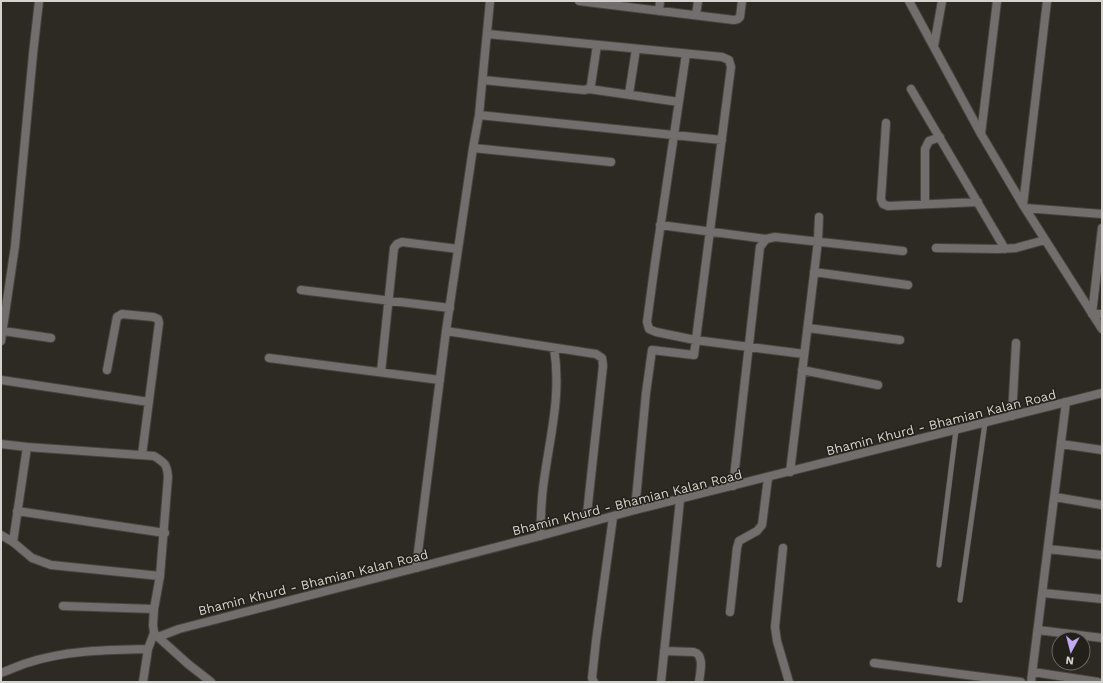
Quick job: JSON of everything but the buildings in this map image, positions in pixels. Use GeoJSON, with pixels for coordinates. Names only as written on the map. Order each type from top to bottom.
{"type":"FeatureCollection","features":[{"type":"Feature","properties":{"kind":"street"},"geometry":{"type":"LineString","coordinates":[[1,341],[15,246],[39,1]]}},
{"type":"Feature","properties":{"kind":"street"},"geometry":{"type":"LineString","coordinates":[[416,568],[446,332],[479,115],[490,1]]}},
{"type":"Feature","properties":{"kind":"street"},"geometry":{"type":"LineString","coordinates":[[579,1],[616,3],[659,11],[734,20],[740,17],[742,1]]}},
{"type":"Feature","properties":{"kind":"street"},"geometry":{"type":"LineString","coordinates":[[659,11],[660,1]]}},
{"type":"Feature","properties":{"kind":"street"},"geometry":{"type":"LineString","coordinates":[[696,15],[698,1]]}},
{"type":"Feature","properties":{"kind":"street"},"geometry":{"type":"LineString","coordinates":[[909,1],[981,134],[1024,206],[1102,329]]}},
{"type":"Feature","properties":{"kind":"street"},"geometry":{"type":"LineString","coordinates":[[934,46],[942,1]]}},
{"type":"Feature","properties":{"kind":"street"},"geometry":{"type":"LineString","coordinates":[[981,134],[998,1]]}},
{"type":"Feature","properties":{"kind":"street"},"geometry":{"type":"LineString","coordinates":[[1024,206],[1048,1]]}},
{"type":"Feature","properties":{"kind":"street"},"geometry":{"type":"LineString","coordinates":[[488,34],[686,54],[729,60],[731,67],[694,355],[652,350],[646,393],[635,510]]}},
{"type":"Feature","properties":{"kind":"street"},"geometry":{"type":"LineString","coordinates":[[589,89],[591,85],[597,45]]}},
{"type":"Feature","properties":{"kind":"street"},"geometry":{"type":"LineString","coordinates":[[629,94],[636,49]]}},
{"type":"Feature","properties":{"kind":"street"},"geometry":{"type":"LineString","coordinates":[[686,54],[660,225],[647,322],[649,329],[656,332],[695,340],[804,354]]}},
{"type":"Feature","properties":{"kind":"street"},"geometry":{"type":"LineString","coordinates":[[483,80],[584,90],[589,89],[679,102]]}},
{"type":"Feature","properties":{"kind":"street"},"geometry":{"type":"LineString","coordinates":[[912,89],[1005,249]]}},
{"type":"Feature","properties":{"kind":"street"},"geometry":{"type":"LineString","coordinates":[[479,115],[722,140]]}},
{"type":"Feature","properties":{"kind":"street"},"geometry":{"type":"LineString","coordinates":[[886,123],[881,199],[883,204],[888,206],[978,202]]}},
{"type":"Feature","properties":{"kind":"street"},"geometry":{"type":"LineString","coordinates":[[925,204],[925,149],[929,141],[940,137]]}},
{"type":"Feature","properties":{"kind":"street"},"geometry":{"type":"LineString","coordinates":[[473,148],[610,162]]}},
{"type":"Feature","properties":{"kind":"street"},"geometry":{"type":"LineString","coordinates":[[1024,206],[1102,214]]}},
{"type":"Feature","properties":{"kind":"street"},"geometry":{"type":"LineString","coordinates":[[790,472],[818,241],[819,217]]}},
{"type":"Feature","properties":{"kind":"street"},"geometry":{"type":"LineString","coordinates":[[660,225],[766,239],[775,236],[903,251]]}},
{"type":"Feature","properties":{"kind":"street"},"geometry":{"type":"LineString","coordinates":[[1092,314],[1102,228]]}},
{"type":"Feature","properties":{"kind":"street"},"geometry":{"type":"LineString","coordinates":[[733,486],[760,247],[766,239]]}},
{"type":"Feature","properties":{"kind":"street"},"geometry":{"type":"LineString","coordinates":[[936,248],[1005,249],[1016,248],[1046,240]]}},
{"type":"Feature","properties":{"kind":"street"},"geometry":{"type":"LineString","coordinates":[[381,372],[387,301],[394,248],[397,244],[402,242],[458,249]]}},
{"type":"Feature","properties":{"kind":"street"},"geometry":{"type":"LineString","coordinates":[[814,272],[908,285]]}},
{"type":"Feature","properties":{"kind":"street"},"geometry":{"type":"LineString","coordinates":[[301,290],[450,308]]}},
{"type":"Feature","properties":{"kind":"street"},"geometry":{"type":"LineString","coordinates":[[107,370],[117,317],[122,314],[153,317],[158,319],[159,323],[142,455]]}},
{"type":"Feature","properties":{"kind":"street"},"geometry":{"type":"LineString","coordinates":[[1092,314],[1102,314]]}},
{"type":"Feature","properties":{"kind":"street"},"geometry":{"type":"LineString","coordinates":[[808,328],[900,340]]}},
{"type":"Feature","properties":{"kind":"street"},"geometry":{"type":"LineString","coordinates":[[3,331],[51,338]]}},
{"type":"Feature","properties":{"kind":"street"},"geometry":{"type":"LineString","coordinates":[[446,332],[596,354],[602,358],[603,366],[586,523]]}},
{"type":"Feature","properties":{"kind":"street"},"geometry":{"type":"LineString","coordinates":[[1012,416],[1016,343]]}},
{"type":"Feature","properties":{"kind":"street"},"geometry":{"type":"LineString","coordinates":[[540,536],[543,487],[558,390],[557,365],[554,348]]}},
{"type":"Feature","properties":{"kind":"street"},"geometry":{"type":"LineString","coordinates":[[269,358],[440,380]]}},
{"type":"Feature","properties":{"kind":"street"},"geometry":{"type":"LineString","coordinates":[[802,370],[878,385]]}},
{"type":"Feature","properties":{"kind":"street"},"geometry":{"type":"LineString","coordinates":[[1,380],[149,402]]}},
{"type":"Feature","properties":{"kind":"street","name":"Bhamin Khurd - Bhamian Kalan Road"},"geometry":{"type":"LineString","coordinates":[[156,635],[613,517],[635,510],[768,478],[1102,393]]}},
{"type":"Feature","properties":{"kind":"street"},"geometry":{"type":"LineString","coordinates":[[1031,682],[1066,402]]}},
{"type":"Feature","properties":{"kind":"street"},"geometry":{"type":"LineString","coordinates":[[1,444],[154,456],[162,460],[167,467],[168,477],[165,533],[160,576],[154,609],[153,628],[156,635],[188,664],[211,682]]}},
{"type":"Feature","properties":{"kind":"street"},"geometry":{"type":"LineString","coordinates":[[1061,444],[1102,450]]}},
{"type":"Feature","properties":{"kind":"street"},"geometry":{"type":"LineString","coordinates":[[13,542],[27,447]]}},
{"type":"Feature","properties":{"kind":"street"},"geometry":{"type":"LineString","coordinates":[[730,612],[737,548],[740,541],[757,531],[762,525],[768,478]]}},
{"type":"Feature","properties":{"kind":"street"},"geometry":{"type":"LineString","coordinates":[[1055,498],[1102,504]]}},
{"type":"Feature","properties":{"kind":"street"},"geometry":{"type":"LineString","coordinates":[[661,682],[680,500]]}},
{"type":"Feature","properties":{"kind":"street"},"geometry":{"type":"LineString","coordinates":[[17,511],[165,533]]}},
{"type":"Feature","properties":{"kind":"street"},"geometry":{"type":"LineString","coordinates":[[594,682],[592,678],[596,641],[613,517]]}},
{"type":"Feature","properties":{"kind":"street"},"geometry":{"type":"LineString","coordinates":[[1,535],[13,542],[32,558],[51,565],[160,576]]}},
{"type":"Feature","properties":{"kind":"street"},"geometry":{"type":"LineString","coordinates":[[783,548],[775,627],[777,641],[789,682]]}},
{"type":"Feature","properties":{"kind":"street"},"geometry":{"type":"LineString","coordinates":[[1048,549],[1102,555]]}},
{"type":"Feature","properties":{"kind":"street"},"geometry":{"type":"LineString","coordinates":[[1043,593],[1102,599]]}},
{"type":"Feature","properties":{"kind":"street"},"geometry":{"type":"LineString","coordinates":[[63,606],[154,609]]}},
{"type":"Feature","properties":{"kind":"street"},"geometry":{"type":"LineString","coordinates":[[1038,630],[1102,638]]}},
{"type":"Feature","properties":{"kind":"street"},"geometry":{"type":"LineString","coordinates":[[143,682],[148,649],[156,635]]}},
{"type":"Feature","properties":{"kind":"street"},"geometry":{"type":"LineString","coordinates":[[1,673],[33,661],[76,652],[148,649]]}},
{"type":"Feature","properties":{"kind":"street"},"geometry":{"type":"LineString","coordinates":[[664,651],[698,653],[701,660],[699,682]]}},
{"type":"Feature","properties":{"kind":"street"},"geometry":{"type":"LineString","coordinates":[[874,662],[1021,682]]}},
{"type":"Feature","properties":{"kind":"street"},"geometry":{"type":"LineString","coordinates":[[1032,672],[1098,682]]}},
{"type":"Feature","properties":{"kind":"lane"},"geometry":{"type":"LineString","coordinates":[[960,600],[985,423]]}},
{"type":"Feature","properties":{"kind":"lane"},"geometry":{"type":"LineString","coordinates":[[939,565],[956,430]]}}]}
